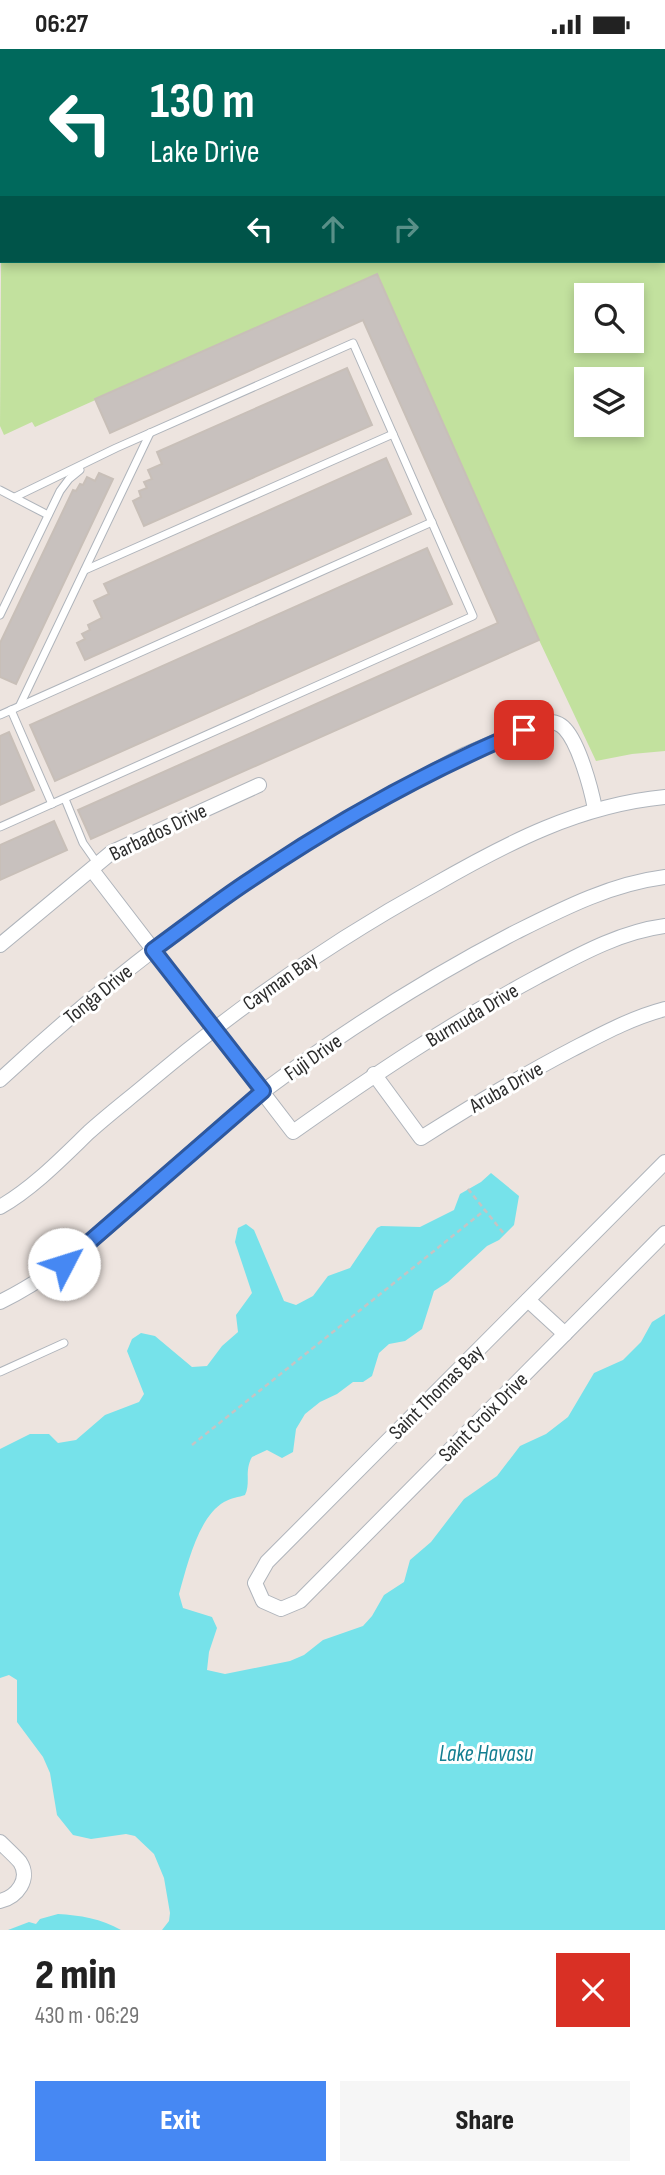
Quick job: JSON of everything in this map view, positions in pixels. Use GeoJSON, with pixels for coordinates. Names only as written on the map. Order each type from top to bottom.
{"type":"FeatureCollection","features":[{"type":"Feature","properties":{"kind":"street","name":"Tonga Drive"},"geometry":{"type":"LineString","coordinates":[[0,1080],[74,1013],[153,950],[252,878],[340,823],[464,755],[544,721],[556,722],[566,729],[588,776],[595,809]]}},
{"type":"Feature","properties":{"kind":"street","name":"Barbados Drive"},"geometry":{"type":"LineString","coordinates":[[0,946],[113,852],[259,785]]}},
{"type":"Feature","properties":{"kind":"street"},"geometry":{"type":"LineString","coordinates":[[595,809],[665,797]]}},
{"type":"Feature","properties":{"kind":"street","name":"Cayman Bay"},"geometry":{"type":"LineString","coordinates":[[0,1207],[45,1173],[212,1028],[312,957],[406,900],[528,835],[595,809]]}},
{"type":"Feature","properties":{"kind":"street"},"geometry":{"type":"LineString","coordinates":[[94,866],[153,950],[263,1091]]}},
{"type":"Feature","properties":{"kind":"street","name":"Fuji Drive"},"geometry":{"type":"LineString","coordinates":[[0,1302],[64,1264],[263,1091],[388,1007],[488,947],[573,904],[614,889],[665,877]]}},
{"type":"Feature","properties":{"kind":"street","name":"Burmuda Drive"},"geometry":{"type":"LineString","coordinates":[[263,1091],[293,1132],[374,1074],[486,1004],[587,950],[621,937],[665,926]]}},
{"type":"Feature","properties":{"kind":"street","name":"Aruba Drive"},"geometry":{"type":"LineString","coordinates":[[374,1074],[421,1138],[514,1080],[570,1050],[645,1014],[665,1009]]}},
{"type":"Feature","properties":{"kind":"street","name":"Saint Thomas Bay"},"geometry":{"type":"LineString","coordinates":[[300,1601],[281,1609],[263,1601],[255,1583],[267,1563],[665,1162]]}},
{"type":"Feature","properties":{"kind":"street","name":"Saint Croix Drive"},"geometry":{"type":"LineString","coordinates":[[300,1601],[665,1233]]}},
{"type":"Feature","properties":{"kind":"street"},"geometry":{"type":"LineString","coordinates":[[528,1300],[565,1334]]}},
{"type":"Feature","properties":{"kind":"street"},"geometry":{"type":"LineString","coordinates":[[0,1842],[18,1860],[24,1872],[20,1889],[0,1901]]}},
{"type":"Feature","properties":{"kind":"lane"},"geometry":{"type":"LineString","coordinates":[[0,827],[473,616],[353,343],[116,448],[15,497]]}},
{"type":"Feature","properties":{"kind":"lane"},"geometry":{"type":"LineString","coordinates":[[20,706],[150,433]]}},
{"type":"Feature","properties":{"kind":"lane"},"geometry":{"type":"LineString","coordinates":[[85,570],[393,434]]}},
{"type":"Feature","properties":{"kind":"lane"},"geometry":{"type":"LineString","coordinates":[[0,615],[66,483],[90,461]]}},
{"type":"Feature","properties":{"kind":"lane"},"geometry":{"type":"LineString","coordinates":[[0,490],[48,515]]}},
{"type":"Feature","properties":{"kind":"lane"},"geometry":{"type":"LineString","coordinates":[[0,715],[432,522]]}},
{"type":"Feature","properties":{"kind":"lane"},"geometry":{"type":"LineString","coordinates":[[11,710],[52,804]]}},
{"type":"Feature","properties":{"kind":"lane"},"geometry":{"type":"LineString","coordinates":[[65,799],[94,866]]}},
{"type":"Feature","properties":{"kind":"lane"},"geometry":{"type":"LineString","coordinates":[[0,1372],[64,1343]]}},
{"type":"Feature","properties":{"kind":"path"},"geometry":{"type":"LineString","coordinates":[[468,1189],[505,1235]]}},
{"type":"Feature","properties":{"kind":"path"},"geometry":{"type":"LineString","coordinates":[[192,1445],[485,1210]]}},
{"type":"Feature","properties":{"kind":"green space"},"geometry":{"type":"Polygon","coordinates":[[[1,263],[665,263],[665,751],[596,761],[539,640],[377,274],[35,427],[32,422],[4,435],[0,426],[1,263]]]}},
{"type":"Feature","properties":{"kind":"water","name":"Lake Havasu"},"geometry":{"type":"Polygon","coordinates":[[[491,1173],[519,1196],[514,1225],[434,1291],[422,1329],[405,1341],[389,1344],[379,1353],[372,1376],[363,1382],[353,1382],[305,1414],[296,1429],[293,1452],[282,1458],[267,1450],[252,1457],[248,1467],[245,1495],[224,1502],[207,1519],[195,1543],[179,1594],[183,1608],[212,1617],[217,1628],[209,1652],[207,1670],[225,1674],[290,1661],[304,1655],[323,1640],[363,1626],[384,1595],[404,1582],[410,1560],[431,1542],[464,1499],[497,1476],[520,1446],[546,1434],[568,1417],[594,1373],[623,1360],[641,1342],[652,1322],[665,1314],[665,1930],[162,1930],[169,1921],[170,1913],[164,1878],[154,1854],[135,1836],[126,1834],[91,1839],[73,1835],[57,1815],[50,1773],[43,1757],[17,1722],[17,1680],[9,1675],[0,1678],[0,1449],[30,1434],[49,1434],[58,1443],[76,1440],[105,1415],[139,1402],[144,1394],[127,1351],[132,1339],[141,1333],[155,1336],[192,1367],[207,1366],[222,1346],[238,1332],[236,1315],[252,1293],[235,1242],[238,1228],[246,1224],[254,1230],[284,1301],[296,1305],[313,1296],[328,1276],[350,1268],[377,1228],[420,1227],[454,1210],[460,1194],[491,1173]]]}},
{"type":"Feature","properties":{"kind":"water"},"geometry":{"type":"Polygon","coordinates":[[[58,1914],[90,1918],[121,1930],[8,1930],[29,1922],[36,1924],[40,1919],[58,1914]]]}},
{"type":"Feature","properties":{"kind":"building"},"geometry":{"type":"Polygon","coordinates":[[[377,274],[539,640],[91,839],[78,810],[498,623],[363,320],[110,433],[95,399],[377,274]]]}},
{"type":"Feature","properties":{"kind":"building"},"geometry":{"type":"Polygon","coordinates":[[[347,368],[372,425],[144,526],[133,501],[141,497],[139,491],[147,488],[144,482],[152,479],[148,470],[162,464],[157,452],[347,368]]]}},
{"type":"Feature","properties":{"kind":"building"},"geometry":{"type":"Polygon","coordinates":[[[386,458],[411,514],[85,660],[77,643],[85,639],[82,634],[90,630],[88,625],[102,618],[94,601],[109,594],[104,584],[386,458]]]}},
{"type":"Feature","properties":{"kind":"building"},"geometry":{"type":"Polygon","coordinates":[[[99,473],[113,479],[16,684],[0,677],[0,643],[73,490],[76,491],[80,484],[83,485],[87,477],[95,481],[99,473]]]}},
{"type":"Feature","properties":{"kind":"building"},"geometry":{"type":"Polygon","coordinates":[[[427,548],[452,604],[55,781],[30,725],[427,548]]]}},
{"type":"Feature","properties":{"kind":"building"},"geometry":{"type":"Polygon","coordinates":[[[9,732],[34,790],[0,805],[0,736],[9,732]]]}},
{"type":"Feature","properties":{"kind":"building"},"geometry":{"type":"Polygon","coordinates":[[[54,821],[67,850],[0,880],[0,845],[54,821]]]}},
{"type":"Feature","properties":{"kind":"route"},"geometry":{"type":"LineString","coordinates":[[64,1264],[263,1091],[153,950],[252,878],[340,823],[464,755],[524,730]]}}]}
